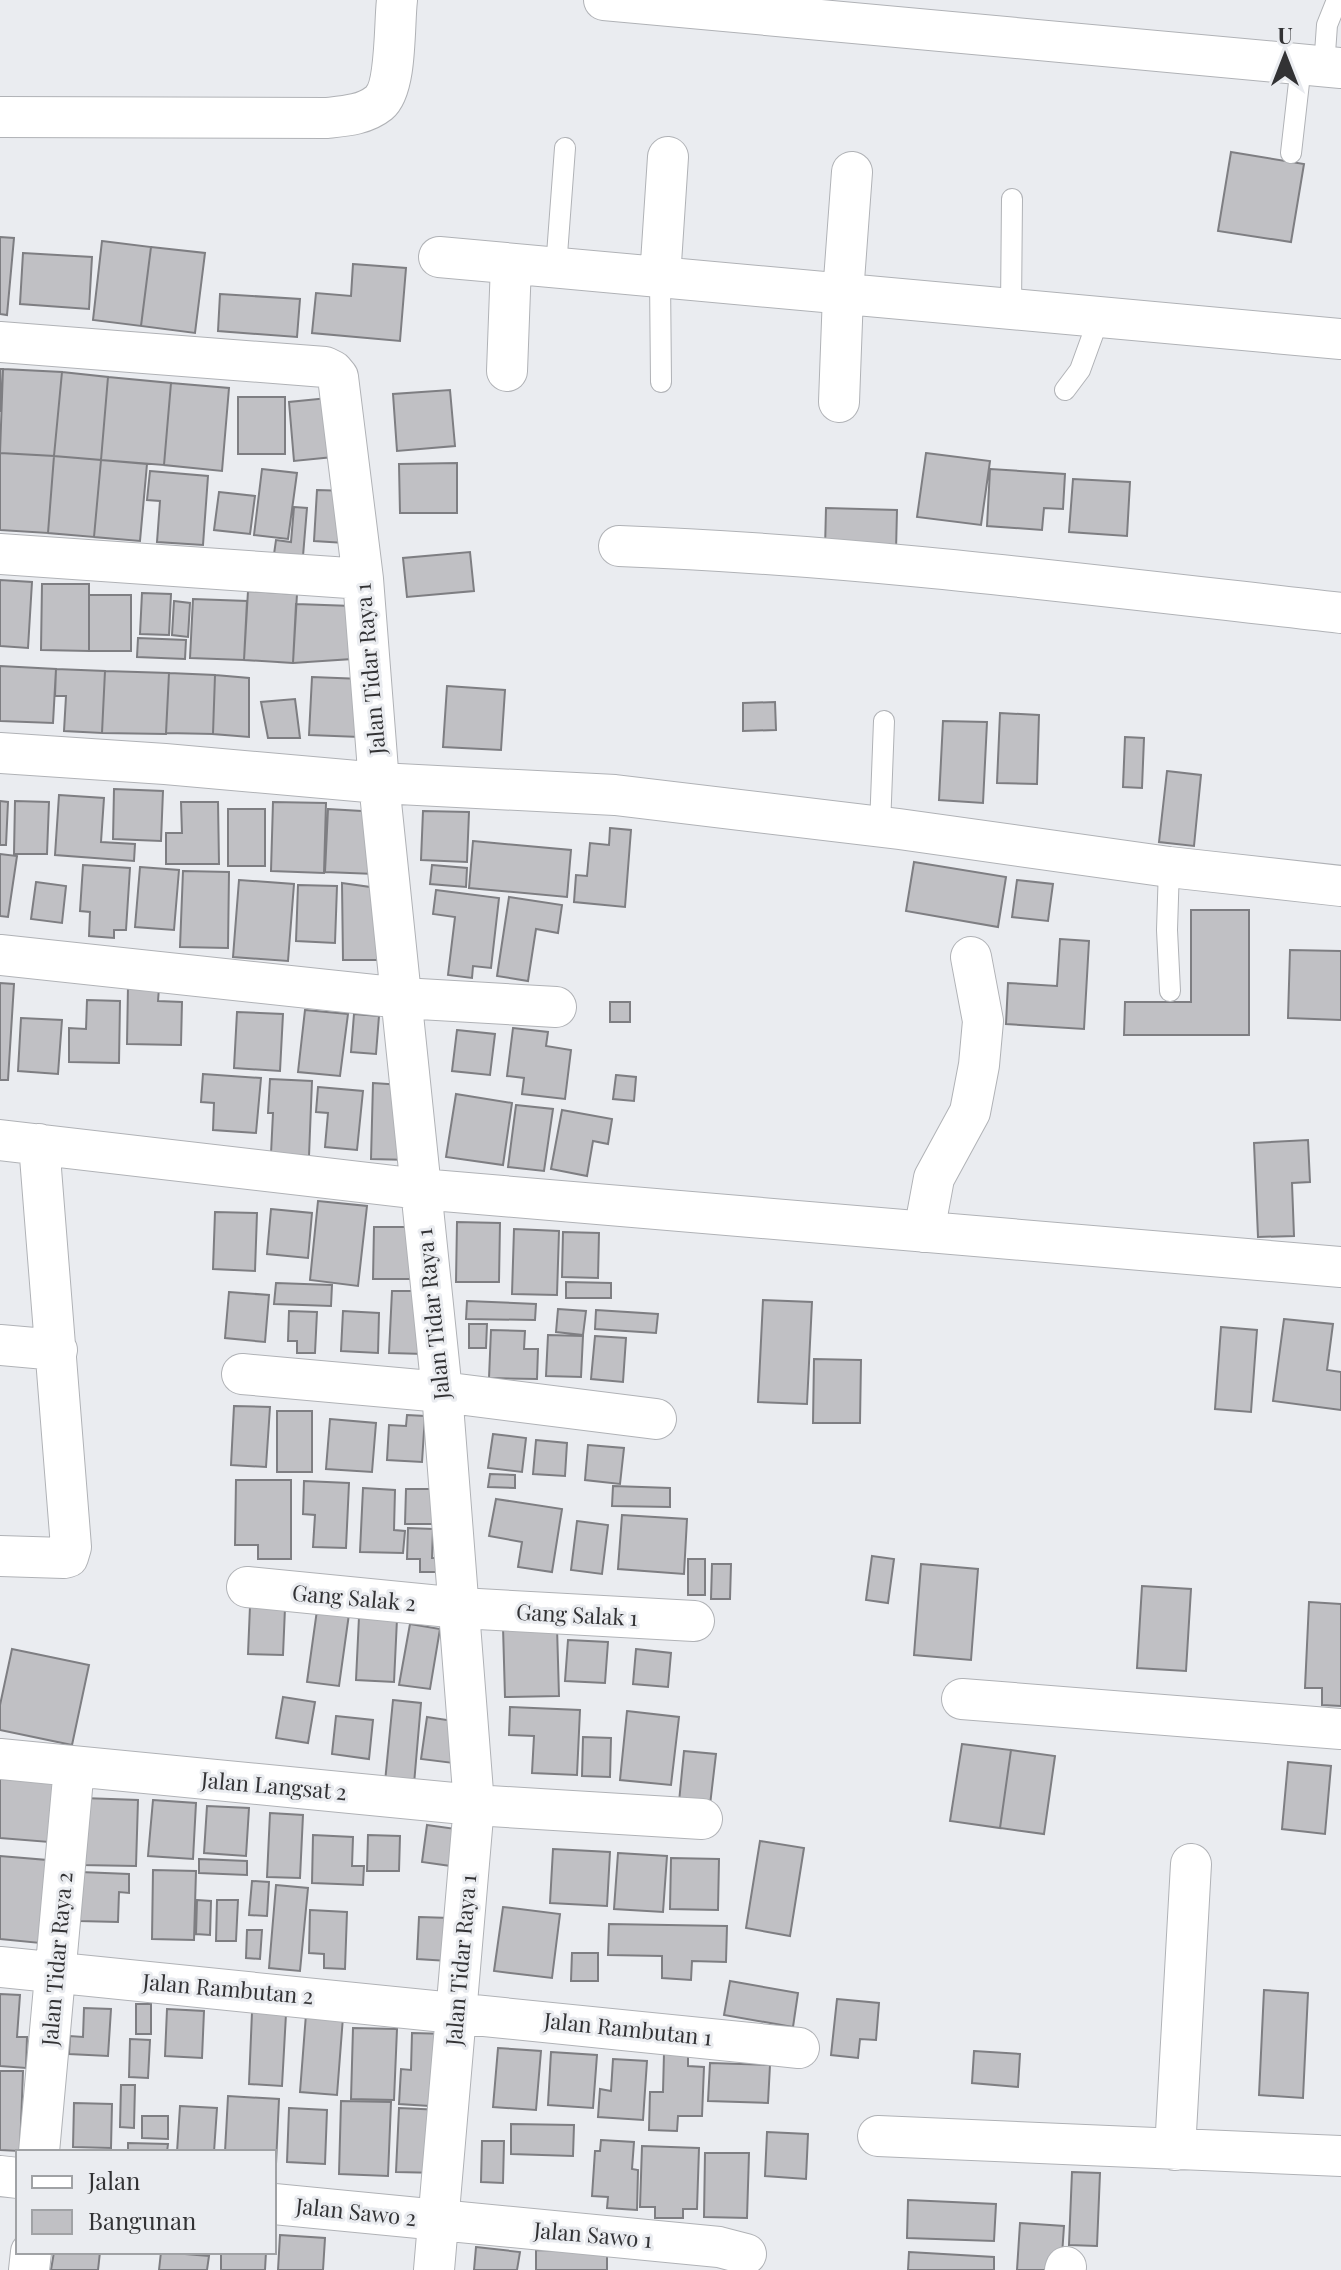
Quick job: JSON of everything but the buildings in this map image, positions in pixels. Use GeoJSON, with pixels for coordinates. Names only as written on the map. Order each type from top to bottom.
{"type":"FeatureCollection","features":[{"type":"Feature","properties":{"kind":"street"},"geometry":{"type":"LineString","coordinates":[[0,117],[326,118],[366,111],[382,101],[390,83],[397,0]]}},
{"type":"Feature","properties":{"kind":"street"},"geometry":{"type":"LineString","coordinates":[[604,0],[1322,66]]}},
{"type":"Feature","properties":{"kind":"street"},"geometry":{"type":"LineString","coordinates":[[660,278],[668,157]]}},
{"type":"Feature","properties":{"kind":"street"},"geometry":{"type":"LineString","coordinates":[[839,402],[852,172]]}},
{"type":"Feature","properties":{"kind":"street"},"geometry":{"type":"LineString","coordinates":[[439,257],[1341,339]]}},
{"type":"Feature","properties":{"kind":"street"},"geometry":{"type":"LineString","coordinates":[[507,371],[511,264]]}},
{"type":"Feature","properties":{"kind":"street","name":"Jalan Tidar Raya 1"},"geometry":{"type":"LineString","coordinates":[[0,342],[325,367],[338,377],[363,579],[379,783],[442,1392],[474,1805],[434,2270]]}},
{"type":"Feature","properties":{"kind":"street"},"geometry":{"type":"LineString","coordinates":[[619,546],[729,550],[858,560],[1341,613]]}},
{"type":"Feature","properties":{"kind":"street"},"geometry":{"type":"LineString","coordinates":[[0,554],[363,579]]}},
{"type":"Feature","properties":{"kind":"street"},"geometry":{"type":"LineString","coordinates":[[0,753],[379,783],[615,795],[880,827],[1169,867],[1341,886]]}},
{"type":"Feature","properties":{"kind":"street"},"geometry":{"type":"LineString","coordinates":[[0,955],[402,998],[556,1007]]}},
{"type":"Feature","properties":{"kind":"street"},"geometry":{"type":"LineString","coordinates":[[924,1232],[934,1178],[970,1112],[979,1065],[983,1021],[971,957]]}},
{"type":"Feature","properties":{"kind":"street"},"geometry":{"type":"LineString","coordinates":[[0,1140],[420,1189],[1341,1267]]}},
{"type":"Feature","properties":{"kind":"street"},"geometry":{"type":"LineString","coordinates":[[0,1556],[64,1558],[71,1550],[39,1144]]}},
{"type":"Feature","properties":{"kind":"street"},"geometry":{"type":"LineString","coordinates":[[0,1345],[57,1350]]}},
{"type":"Feature","properties":{"kind":"street"},"geometry":{"type":"LineString","coordinates":[[242,1374],[442,1392],[656,1419]]}},
{"type":"Feature","properties":{"kind":"street","name":"Gang Salak 2"},"geometry":{"type":"LineString","coordinates":[[247,1587],[460,1608]]}},
{"type":"Feature","properties":{"kind":"street","name":"Gang Salak 1"},"geometry":{"type":"LineString","coordinates":[[460,1608],[694,1621]]}},
{"type":"Feature","properties":{"kind":"street"},"geometry":{"type":"LineString","coordinates":[[962,1699],[1341,1729]]}},
{"type":"Feature","properties":{"kind":"street","name":"Jalan Langsat 2"},"geometry":{"type":"LineString","coordinates":[[0,1759],[474,1805],[702,1819]]}},
{"type":"Feature","properties":{"kind":"street","name":"Jalan Tidar Raya 2"},"geometry":{"type":"LineString","coordinates":[[39,2150],[74,1767]]}},
{"type":"Feature","properties":{"kind":"street"},"geometry":{"type":"LineString","coordinates":[[1175,2150],[1191,1864]]}},
{"type":"Feature","properties":{"kind":"street","name":"Jalan Rambutan 2"},"geometry":{"type":"LineString","coordinates":[[0,1967],[457,2011]]}},
{"type":"Feature","properties":{"kind":"street","name":"Jalan Rambutan 1"},"geometry":{"type":"LineString","coordinates":[[457,2011],[799,2048]]}},
{"type":"Feature","properties":{"kind":"street"},"geometry":{"type":"LineString","coordinates":[[878,2136],[1341,2156]]}},
{"type":"Feature","properties":{"kind":"street","name":"Jalan Sawo 2"},"geometry":{"type":"LineString","coordinates":[[276,2204],[438,2220]]}},
{"type":"Feature","properties":{"kind":"street","name":"Jalan Sawo 1"},"geometry":{"type":"LineString","coordinates":[[438,2220],[719,2247],[746,2254]]}},
{"type":"Feature","properties":{"kind":"lane"},"geometry":{"type":"LineString","coordinates":[[1291,153],[1322,66],[1327,25],[1337,0]]}},
{"type":"Feature","properties":{"kind":"lane"},"geometry":{"type":"LineString","coordinates":[[556,268],[565,148]]}},
{"type":"Feature","properties":{"kind":"lane"},"geometry":{"type":"LineString","coordinates":[[1011,308],[1012,199]]}},
{"type":"Feature","properties":{"kind":"lane"},"geometry":{"type":"LineString","coordinates":[[660,278],[661,382]]}},
{"type":"Feature","properties":{"kind":"lane"},"geometry":{"type":"LineString","coordinates":[[1065,390],[1080,370],[1100,315]]}},
{"type":"Feature","properties":{"kind":"lane"},"geometry":{"type":"LineString","coordinates":[[880,827],[884,721]]}},
{"type":"Feature","properties":{"kind":"lane"},"geometry":{"type":"LineString","coordinates":[[1169,867],[1167,930],[1170,991]]}}]}
